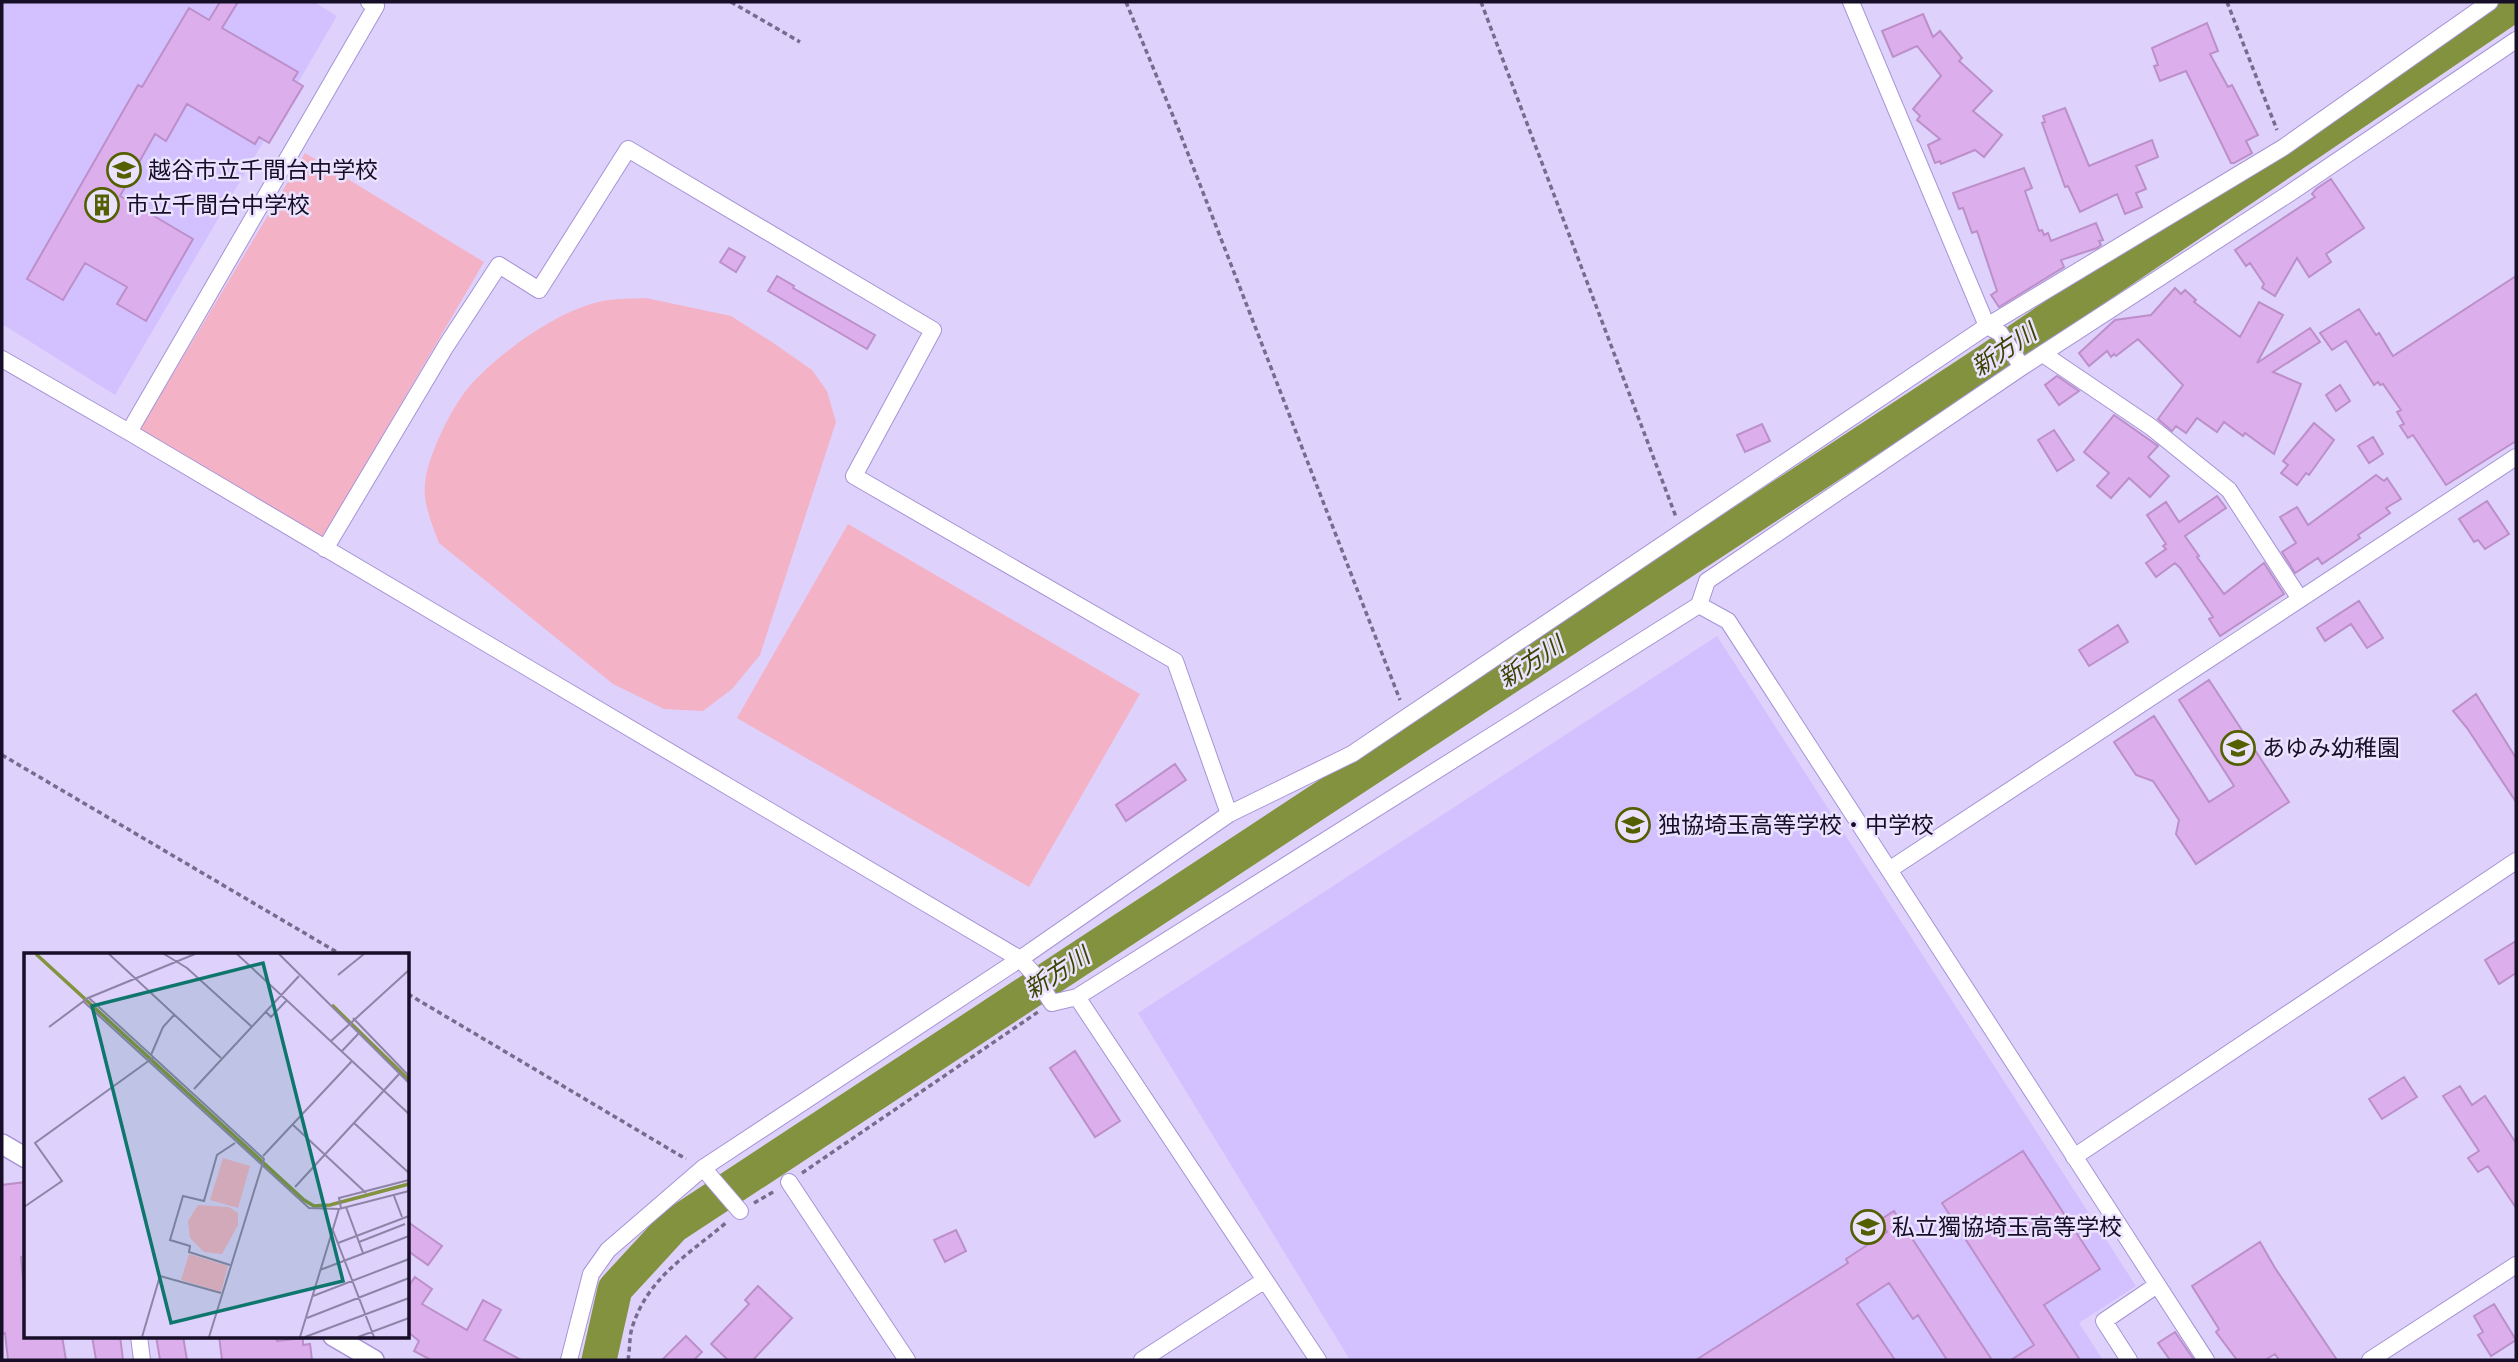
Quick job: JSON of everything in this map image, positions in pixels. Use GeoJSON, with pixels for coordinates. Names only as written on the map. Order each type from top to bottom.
{"type":"FeatureCollection","features":[{"type":"Feature","properties":{"kind":"street"},"geometry":{"type":"LineString","coordinates":[[129,432],[376,6],[369,2]]}},
{"type":"Feature","properties":{"kind":"street"},"geometry":{"type":"LineString","coordinates":[[1852,2],[1994,330],[2020,364]]}},
{"type":"Feature","properties":{"kind":"street"},"geometry":{"type":"LineString","coordinates":[[569,1360],[592,1274],[608,1250],[703,1168],[1020,959],[1229,814],[1352,754],[1408,718],[1681,531],[2284,147],[2490,2]]}},
{"type":"Feature","properties":{"kind":"street"},"geometry":{"type":"LineString","coordinates":[[2,359],[1020,959],[1052,1003],[1077,997],[1699,605],[1707,581],[2020,364],[2043,355],[2516,40]]}},
{"type":"Feature","properties":{"kind":"street"},"geometry":{"type":"LineString","coordinates":[[325,549],[446,346],[499,265],[539,290],[628,149],[933,330],[854,476],[1175,661],[1229,814]]}},
{"type":"Feature","properties":{"kind":"street"},"geometry":{"type":"LineString","coordinates":[[2043,355],[2151,427],[2229,490],[2300,599]]}},
{"type":"Feature","properties":{"kind":"street"},"geometry":{"type":"LineString","coordinates":[[1889,870],[2516,457]]}},
{"type":"Feature","properties":{"kind":"street"},"geometry":{"type":"LineString","coordinates":[[1699,605],[1728,621],[2206,1360]]}},
{"type":"Feature","properties":{"kind":"street"},"geometry":{"type":"LineString","coordinates":[[2074,1157],[2516,861]]}},
{"type":"Feature","properties":{"kind":"street"},"geometry":{"type":"LineString","coordinates":[[1077,997],[1318,1360]]}},
{"type":"Feature","properties":{"kind":"street"},"geometry":{"type":"LineString","coordinates":[[2,1144],[24,1157]]}},
{"type":"Feature","properties":{"kind":"street"},"geometry":{"type":"LineString","coordinates":[[703,1168],[740,1211]]}},
{"type":"Feature","properties":{"kind":"street"},"geometry":{"type":"LineString","coordinates":[[789,1182],[907,1360]]}},
{"type":"Feature","properties":{"kind":"street"},"geometry":{"type":"LineString","coordinates":[[2370,1360],[2516,1265]]}},
{"type":"Feature","properties":{"kind":"street"},"geometry":{"type":"LineString","coordinates":[[1142,1360],[1265,1280]]}},
{"type":"Feature","properties":{"kind":"street"},"geometry":{"type":"LineString","coordinates":[[2129,1360],[2104,1321],[2157,1285]]}},
{"type":"Feature","properties":{"kind":"street"},"geometry":{"type":"LineString","coordinates":[[139,1338],[142,1360]]}},
{"type":"Feature","properties":{"kind":"street"},"geometry":{"type":"LineString","coordinates":[[336,1338],[374,1360]]}},
{"type":"Feature","properties":{"kind":"path"},"geometry":{"type":"LineString","coordinates":[[731,2],[800,42]]}},
{"type":"Feature","properties":{"kind":"path"},"geometry":{"type":"LineString","coordinates":[[1126,2],[1178,128],[1408,718]]}},
{"type":"Feature","properties":{"kind":"path"},"geometry":{"type":"LineString","coordinates":[[1481,2],[1681,531]]}},
{"type":"Feature","properties":{"kind":"path"},"geometry":{"type":"LineString","coordinates":[[2227,2],[2284,147]]}},
{"type":"Feature","properties":{"kind":"path"},"geometry":{"type":"LineString","coordinates":[[2,755],[338,953]]}},
{"type":"Feature","properties":{"kind":"path"},"geometry":{"type":"LineString","coordinates":[[410,996],[703,1168]]}},
{"type":"Feature","properties":{"kind":"path"},"geometry":{"type":"LineString","coordinates":[[628,1360],[632,1329],[645,1298],[664,1272],[740,1211],[789,1182],[1052,1003]]}},
{"type":"Feature","properties":{"kind":"shaded area","name":"越谷市立千間台中学校"},"geometry":{"type":"Polygon","coordinates":[[[2,2],[314,2],[337,16],[115,395],[2,324],[2,2]]]}},
{"type":"Feature","properties":{"kind":"shaded area"},"geometry":{"type":"Polygon","coordinates":[[[305,153],[484,262],[323,537],[139,431],[305,153]]]}},
{"type":"Feature","properties":{"kind":"shaded area"},"geometry":{"type":"Polygon","coordinates":[[[646,298],[731,316],[772,342],[812,370],[827,391],[836,422],[760,655],[732,689],[703,711],[664,709],[613,684],[439,543],[426,502],[426,476],[439,438],[461,398],[490,366],[535,331],[569,312],[603,301],[646,298]]]}},
{"type":"Feature","properties":{"kind":"shaded area"},"geometry":{"type":"Polygon","coordinates":[[[848,524],[1140,694],[1029,887],[737,718],[848,524]]]}},
{"type":"Feature","properties":{"kind":"shaded area","name":"独協埼玉高等学校・中学校"},"geometry":{"type":"Polygon","coordinates":[[[1717,636],[2136,1286],[2079,1323],[2103,1360],[1350,1360],[1138,1013],[1717,636]]]}},
{"type":"Feature","properties":{"kind":"building"},"geometry":{"type":"Polygon","coordinates":[[[220,2],[238,2],[222,28],[298,72],[293,80],[303,86],[269,143],[259,137],[255,144],[187,104],[166,141],[155,134],[120,196],[193,239],[146,321],[117,304],[127,287],[85,263],[63,300],[27,279],[138,85],[142,87],[189,8],[209,20],[220,2]]]}},
{"type":"Feature","properties":{"kind":"building"},"geometry":{"type":"Polygon","coordinates":[[[1923,14],[1933,37],[1940,31],[1962,58],[1959,61],[1992,91],[1973,111],[2002,135],[1984,157],[1975,150],[1941,164],[1940,161],[1935,163],[1928,145],[1940,139],[1917,120],[1920,116],[1913,109],[1941,76],[1917,46],[1893,57],[1882,31],[1923,14]]]}},
{"type":"Feature","properties":{"kind":"building"},"geometry":{"type":"Polygon","coordinates":[[[2207,23],[2218,51],[2210,54],[2228,87],[2232,85],[2258,135],[2246,141],[2252,153],[2234,163],[2231,163],[2186,71],[2160,81],[2154,66],[2158,65],[2152,48],[2207,23]]]}},
{"type":"Feature","properties":{"kind":"building"},"geometry":{"type":"Polygon","coordinates":[[[2065,108],[2089,166],[2152,140],[2158,157],[2136,166],[2146,189],[2136,193],[2142,207],[2125,214],[2117,194],[2080,212],[2068,186],[2065,187],[2042,123],[2045,122],[2043,116],[2065,108]]]}},
{"type":"Feature","properties":{"kind":"building"},"geometry":{"type":"Polygon","coordinates":[[[2024,168],[2032,188],[2025,191],[2039,231],[2042,230],[2044,235],[2048,233],[2051,241],[2096,223],[2103,240],[2099,241],[2101,245],[2097,248],[2061,260],[2064,267],[1999,307],[1991,295],[1997,291],[1977,231],[1972,233],[1963,208],[1959,209],[1953,193],[2024,168]]]}},
{"type":"Feature","properties":{"kind":"building"},"geometry":{"type":"Polygon","coordinates":[[[2331,179],[2364,228],[2326,254],[2331,262],[2309,277],[2297,258],[2275,296],[2262,288],[2264,284],[2250,263],[2246,266],[2235,250],[2315,197],[2312,194],[2316,189],[2331,179]]]}},
{"type":"Feature","properties":{"kind":"building"},"geometry":{"type":"Polygon","coordinates":[[[729,248],[745,257],[736,272],[720,262],[729,248]]]}},
{"type":"Feature","properties":{"kind":"building"},"geometry":{"type":"Polygon","coordinates":[[[777,276],[875,335],[867,349],[768,291],[777,276]]]}},
{"type":"Feature","properties":{"kind":"building"},"geometry":{"type":"Polygon","coordinates":[[[2516,276],[2516,441],[2446,485],[2413,435],[2408,438],[2400,426],[2404,424],[2397,412],[2401,410],[2383,384],[2378,382],[2374,385],[2346,341],[2332,350],[2320,333],[2359,309],[2376,335],[2379,333],[2393,356],[2516,276]]]}},
{"type":"Feature","properties":{"kind":"building"},"geometry":{"type":"Polygon","coordinates":[[[2175,288],[2181,294],[2185,290],[2196,300],[2194,302],[2240,337],[2259,302],[2283,315],[2257,363],[2310,328],[2320,342],[2273,372],[2301,384],[2274,454],[2224,422],[2217,432],[2197,418],[2186,433],[2176,426],[2172,431],[2158,419],[2183,385],[2138,339],[2116,356],[2114,354],[2111,357],[2107,351],[2089,366],[2079,353],[2115,320],[2151,315],[2175,288]]]}},
{"type":"Feature","properties":{"kind":"building"},"geometry":{"type":"Polygon","coordinates":[[[2057,376],[2079,391],[2059,405],[2045,385],[2057,376]]]}},
{"type":"Feature","properties":{"kind":"building"},"geometry":{"type":"Polygon","coordinates":[[[2340,385],[2350,401],[2336,411],[2326,395],[2340,385]]]}},
{"type":"Feature","properties":{"kind":"building"},"geometry":{"type":"Polygon","coordinates":[[[2114,415],[2158,446],[2148,457],[2169,476],[2150,497],[2129,478],[2111,498],[2097,486],[2109,473],[2084,452],[2114,415]]]}},
{"type":"Feature","properties":{"kind":"building"},"geometry":{"type":"Polygon","coordinates":[[[2314,423],[2334,440],[2309,475],[2306,473],[2297,485],[2281,473],[2288,465],[2283,461],[2314,423]]]}},
{"type":"Feature","properties":{"kind":"building"},"geometry":{"type":"Polygon","coordinates":[[[1762,424],[1770,441],[1745,452],[1737,435],[1762,424]]]}},
{"type":"Feature","properties":{"kind":"building"},"geometry":{"type":"Polygon","coordinates":[[[2054,430],[2074,460],[2057,471],[2038,440],[2054,430]]]}},
{"type":"Feature","properties":{"kind":"building"},"geometry":{"type":"Polygon","coordinates":[[[2373,437],[2383,454],[2369,463],[2358,446],[2373,437]]]}},
{"type":"Feature","properties":{"kind":"building"},"geometry":{"type":"Polygon","coordinates":[[[2376,475],[2384,481],[2387,478],[2401,499],[2386,508],[2390,513],[2322,564],[2318,558],[2295,573],[2282,552],[2296,543],[2280,517],[2297,507],[2308,525],[2376,475]]]}},
{"type":"Feature","properties":{"kind":"building"},"geometry":{"type":"Polygon","coordinates":[[[2217,496],[2226,508],[2185,536],[2199,556],[2197,557],[2224,594],[2264,563],[2284,594],[2220,636],[2209,619],[2213,617],[2175,563],[2156,577],[2146,563],[2166,549],[2163,546],[2166,544],[2147,515],[2166,502],[2179,522],[2217,496]]]}},
{"type":"Feature","properties":{"kind":"building"},"geometry":{"type":"Polygon","coordinates":[[[2487,501],[2509,534],[2485,549],[2478,540],[2474,542],[2459,519],[2487,501]]]}},
{"type":"Feature","properties":{"kind":"building"},"geometry":{"type":"Polygon","coordinates":[[[2359,601],[2383,638],[2367,648],[2351,624],[2325,641],[2317,628],[2359,601]]]}},
{"type":"Feature","properties":{"kind":"building"},"geometry":{"type":"Polygon","coordinates":[[[2118,625],[2128,642],[2089,666],[2079,650],[2118,625]]]}},
{"type":"Feature","properties":{"kind":"building"},"geometry":{"type":"Polygon","coordinates":[[[2209,680],[2289,802],[2196,864],[2176,834],[2179,820],[2153,781],[2136,775],[2114,742],[2154,716],[2209,802],[2234,786],[2179,700],[2209,680]]]}},
{"type":"Feature","properties":{"kind":"building"},"geometry":{"type":"Polygon","coordinates":[[[2476,694],[2516,758],[2516,802],[2453,711],[2476,694]]]}},
{"type":"Feature","properties":{"kind":"building"},"geometry":{"type":"Polygon","coordinates":[[[1175,764],[1186,780],[1126,821],[1116,805],[1175,764]]]}},
{"type":"Feature","properties":{"kind":"building"},"geometry":{"type":"Polygon","coordinates":[[[2516,941],[2516,973],[2499,984],[2485,960],[2516,941]]]}},
{"type":"Feature","properties":{"kind":"building"},"geometry":{"type":"Polygon","coordinates":[[[1075,1051],[1120,1121],[1095,1137],[1050,1068],[1075,1051]]]}},
{"type":"Feature","properties":{"kind":"building"},"geometry":{"type":"Polygon","coordinates":[[[2404,1077],[2417,1097],[2382,1119],[2369,1099],[2404,1077]]]}},
{"type":"Feature","properties":{"kind":"building"},"geometry":{"type":"Polygon","coordinates":[[[2460,1086],[2472,1105],[2485,1096],[2516,1143],[2516,1208],[2488,1166],[2478,1172],[2468,1158],[2479,1151],[2443,1096],[2460,1086]]]}},
{"type":"Feature","properties":{"kind":"building"},"geometry":{"type":"Polygon","coordinates":[[[2023,1151],[2100,1269],[2044,1305],[2080,1360],[2011,1360],[2034,1345],[1942,1203],[2023,1151]]]}},
{"type":"Feature","properties":{"kind":"building"},"geometry":{"type":"Polygon","coordinates":[[[24,1182],[24,1256],[21,1257],[24,1338],[62,1338],[66,1360],[8,1360],[5,1333],[2,1334],[2,1185],[24,1182]]]}},
{"type":"Feature","properties":{"kind":"building"},"geometry":{"type":"Polygon","coordinates":[[[1894,1211],[1992,1360],[1947,1360],[1918,1315],[1913,1319],[1889,1283],[1857,1304],[1895,1360],[1696,1360],[1848,1263],[1846,1259],[1887,1232],[1880,1220],[1894,1211]]]}},
{"type":"Feature","properties":{"kind":"building"},"geometry":{"type":"Polygon","coordinates":[[[410,1223],[442,1246],[428,1265],[410,1252],[410,1223]]]}},
{"type":"Feature","properties":{"kind":"building"},"geometry":{"type":"Polygon","coordinates":[[[956,1230],[966,1251],[945,1262],[934,1240],[956,1230]]]}},
{"type":"Feature","properties":{"kind":"building"},"geometry":{"type":"Polygon","coordinates":[[[2260,1242],[2337,1360],[2279,1360],[2275,1354],[2265,1360],[2237,1360],[2216,1332],[2219,1329],[2192,1286],[2260,1242]]]}},
{"type":"Feature","properties":{"kind":"building"},"geometry":{"type":"Polygon","coordinates":[[[415,1277],[432,1289],[422,1304],[467,1330],[483,1300],[501,1310],[484,1340],[521,1360],[431,1360],[414,1351],[419,1341],[410,1334],[410,1284],[415,1277]]]}},
{"type":"Feature","properties":{"kind":"building"},"geometry":{"type":"Polygon","coordinates":[[[758,1286],[792,1318],[753,1360],[728,1360],[711,1344],[749,1304],[745,1300],[758,1286]]]}},
{"type":"Feature","properties":{"kind":"building"},"geometry":{"type":"Polygon","coordinates":[[[2494,1304],[2516,1340],[2491,1356],[2478,1335],[2483,1332],[2474,1316],[2494,1304]]]}},
{"type":"Feature","properties":{"kind":"building"},"geometry":{"type":"Polygon","coordinates":[[[2175,1332],[2194,1360],[2170,1360],[2158,1343],[2175,1332]]]}},
{"type":"Feature","properties":{"kind":"building"},"geometry":{"type":"Polygon","coordinates":[[[686,1336],[702,1352],[694,1360],[662,1360],[686,1336]]]}},
{"type":"Feature","properties":{"kind":"building"},"geometry":{"type":"Polygon","coordinates":[[[92,1338],[120,1338],[123,1360],[96,1360],[92,1338]]]}},
{"type":"Feature","properties":{"kind":"building"},"geometry":{"type":"Polygon","coordinates":[[[156,1338],[183,1338],[187,1360],[160,1360],[156,1338]]]}},
{"type":"Feature","properties":{"kind":"building"},"geometry":{"type":"Polygon","coordinates":[[[219,1338],[276,1338],[277,1341],[303,1338],[303,1345],[310,1344],[312,1360],[222,1360],[219,1338]]]}},
{"type":"Feature","properties":{"kind":"waterway","name":"新方川"},"geometry":{"type":"LineString","coordinates":[[599,1360],[615,1289],[673,1226],[1988,361],[2516,3]]}},
{"type":"Feature","properties":{"kind":"place","name":"越谷市立千間台中学校"},"geometry":{"type":"Point","coordinates":[124,170]}},
{"type":"Feature","properties":{"kind":"place","name":"市立千間台中学校"},"geometry":{"type":"Point","coordinates":[102,205]}},
{"type":"Feature","properties":{"kind":"place","name":"あゆみ幼稚園"},"geometry":{"type":"Point","coordinates":[2238,748]}},
{"type":"Feature","properties":{"kind":"place","name":"独協埼玉高等学校・中学校"},"geometry":{"type":"Point","coordinates":[1633,825]}},
{"type":"Feature","properties":{"kind":"place","name":"私立獨協埼玉高等学校"},"geometry":{"type":"Point","coordinates":[1868,1227]}}]}
